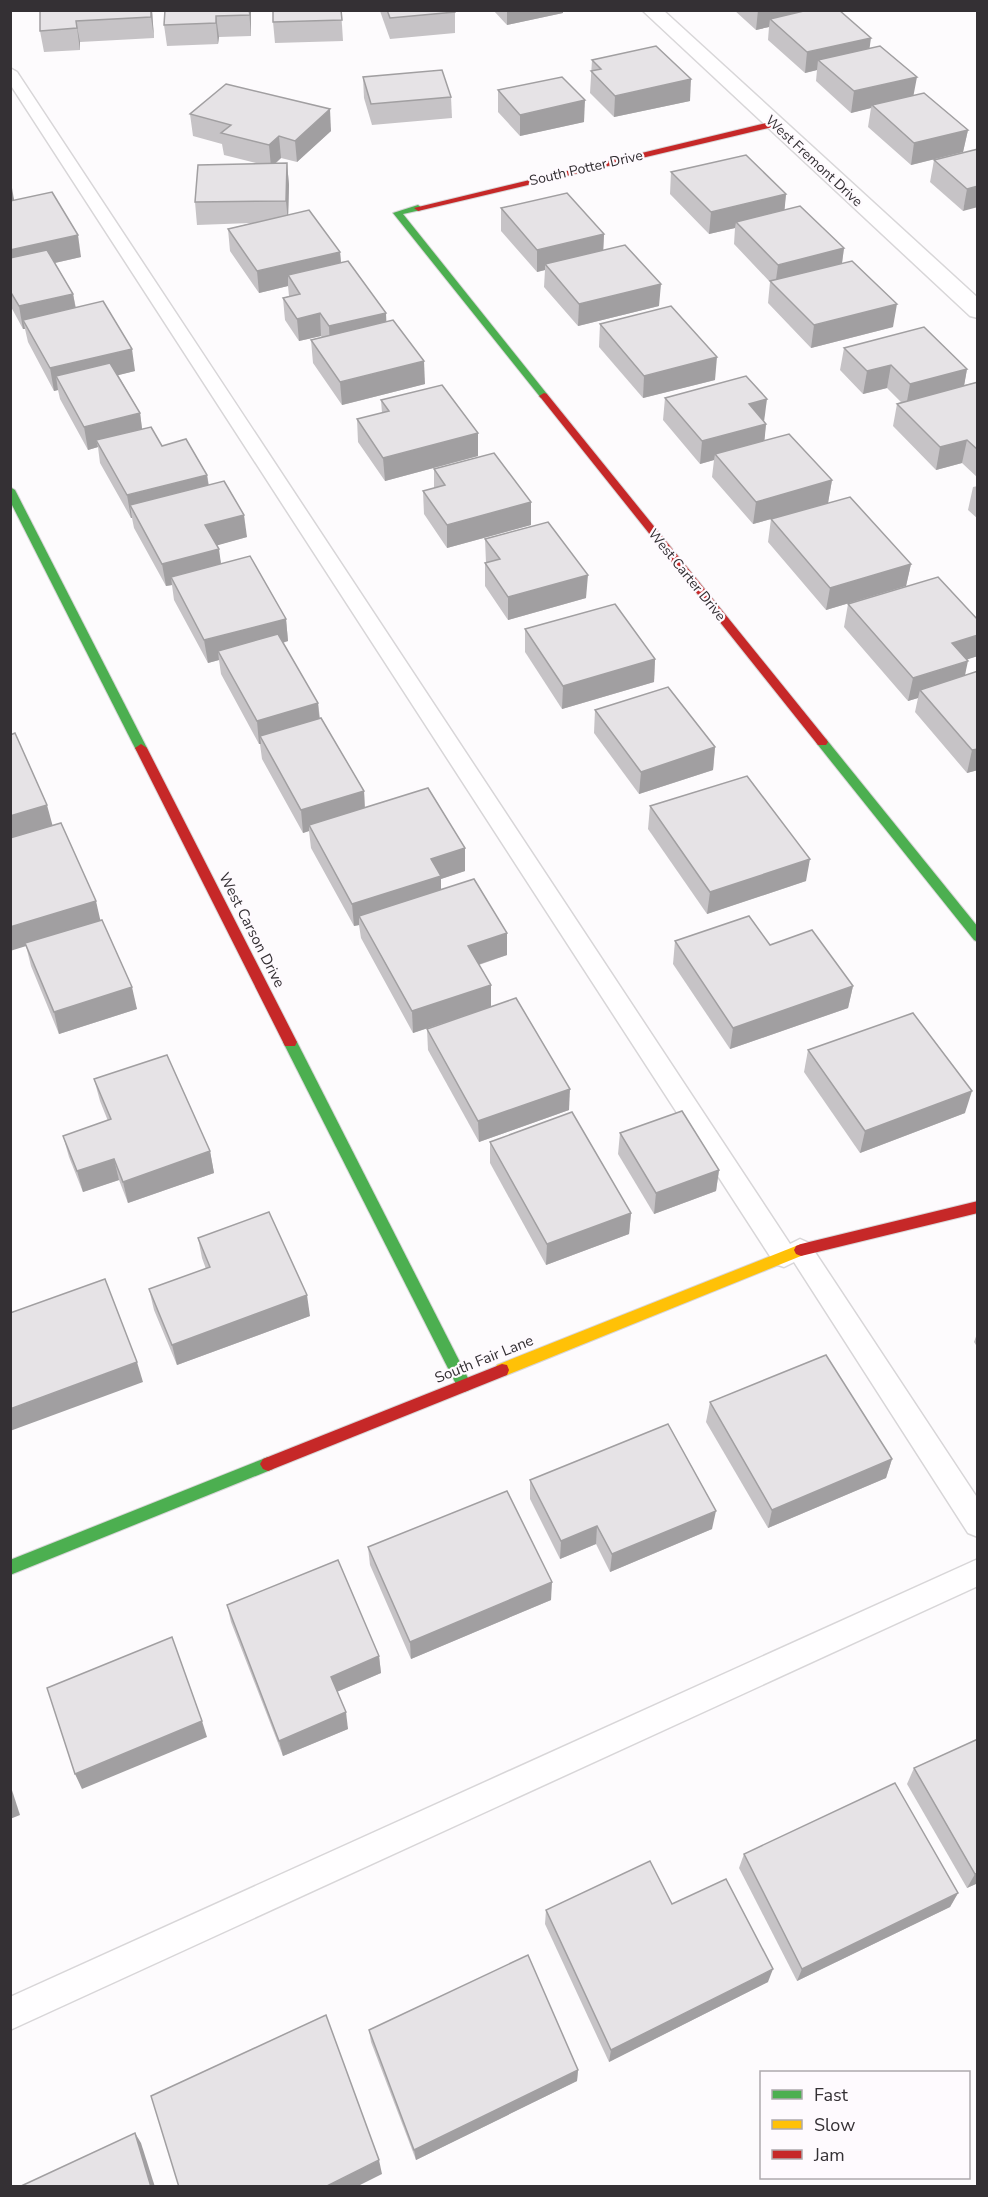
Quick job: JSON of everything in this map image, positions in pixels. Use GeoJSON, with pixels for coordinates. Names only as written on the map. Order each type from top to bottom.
{"type":"FeatureCollection","features":[{"type":"Feature","properties":{"kind":"street","name":"West Fremont Drive"},"geometry":{"type":"LineString","coordinates":[[651,10],[978,311]]}},
{"type":"Feature","properties":{"kind":"street","name":"South Potter Drive"},"geometry":{"type":"LineString","coordinates":[[397,213],[774,124]]}},
{"type":"Feature","properties":{"kind":"street","name":"West Carter Drive"},"geometry":{"type":"LineString","coordinates":[[397,213],[978,937]]}},
{"type":"Feature","properties":{"kind":"street","name":"West Carson Drive"},"geometry":{"type":"LineString","coordinates":[[10,490],[464,1385]]}},
{"type":"Feature","properties":{"kind":"street","name":"South Fair Lane"},"geometry":{"type":"LineString","coordinates":[[10,1568],[792,1253],[933,1216],[978,1207]]}},
{"type":"Feature","properties":{"kind":"lane"},"geometry":{"type":"LineString","coordinates":[[10,72],[792,1253],[978,1524]]}},
{"type":"Feature","properties":{"kind":"lane"},"geometry":{"type":"LineString","coordinates":[[10,2014],[978,1572]]}},
{"type":"Feature","properties":{"kind":"building"},"geometry":{"type":"Polygon","coordinates":[[[40,10],[151,10],[151,17],[76,21],[77,28],[40,31],[40,10]]]}},
{"type":"Feature","properties":{"kind":"building"},"geometry":{"type":"Polygon","coordinates":[[[165,10],[249,10],[250,15],[216,16],[216,23],[164,25],[165,10]]]}},
{"type":"Feature","properties":{"kind":"building"},"geometry":{"type":"Polygon","coordinates":[[[273,10],[341,10],[342,20],[273,22],[273,10]]]}},
{"type":"Feature","properties":{"kind":"building"},"geometry":{"type":"Polygon","coordinates":[[[387,10],[455,10],[455,12],[390,18],[387,10]]]}},
{"type":"Feature","properties":{"kind":"building"},"geometry":{"type":"Polygon","coordinates":[[[808,10],[839,10],[871,38],[807,52],[770,19],[808,10]]]}},
{"type":"Feature","properties":{"kind":"building"},"geometry":{"type":"Polygon","coordinates":[[[656,46],[691,79],[615,96],[591,71],[601,69],[592,60],[656,46]]]}},
{"type":"Feature","properties":{"kind":"building"},"geometry":{"type":"Polygon","coordinates":[[[880,46],[917,77],[854,91],[818,60],[880,46]]]}},
{"type":"Feature","properties":{"kind":"building"},"geometry":{"type":"Polygon","coordinates":[[[442,70],[451,97],[371,104],[363,77],[442,70]]]}},
{"type":"Feature","properties":{"kind":"building"},"geometry":{"type":"Polygon","coordinates":[[[562,77],[585,100],[520,115],[498,90],[562,77]]]}},
{"type":"Feature","properties":{"kind":"building"},"geometry":{"type":"Polygon","coordinates":[[[226,84],[330,109],[295,141],[279,136],[269,145],[221,133],[231,125],[190,114],[226,84]]]}},
{"type":"Feature","properties":{"kind":"building"},"geometry":{"type":"Polygon","coordinates":[[[924,93],[968,130],[914,143],[872,105],[924,93]]]}},
{"type":"Feature","properties":{"kind":"building"},"geometry":{"type":"Polygon","coordinates":[[[978,149],[978,186],[967,189],[934,160],[978,149]]]}},
{"type":"Feature","properties":{"kind":"building"},"geometry":{"type":"Polygon","coordinates":[[[746,155],[786,194],[711,212],[671,172],[746,155]]]}},
{"type":"Feature","properties":{"kind":"building"},"geometry":{"type":"Polygon","coordinates":[[[287,163],[286,201],[195,202],[198,165],[287,163]]]}},
{"type":"Feature","properties":{"kind":"building"},"geometry":{"type":"Polygon","coordinates":[[[52,192],[78,235],[10,250],[10,201],[52,192]]]}},
{"type":"Feature","properties":{"kind":"building"},"geometry":{"type":"Polygon","coordinates":[[[567,193],[604,234],[537,250],[501,208],[567,193]]]}},
{"type":"Feature","properties":{"kind":"building"},"geometry":{"type":"Polygon","coordinates":[[[800,206],[844,248],[778,265],[736,222],[800,206]]]}},
{"type":"Feature","properties":{"kind":"building"},"geometry":{"type":"Polygon","coordinates":[[[309,210],[340,252],[257,271],[228,229],[309,210]]]}},
{"type":"Feature","properties":{"kind":"building"},"geometry":{"type":"Polygon","coordinates":[[[625,245],[661,284],[579,304],[545,264],[625,245]]]}},
{"type":"Feature","properties":{"kind":"building"},"geometry":{"type":"Polygon","coordinates":[[[47,250],[73,294],[19,306],[10,291],[10,258],[47,250]]]}},
{"type":"Feature","properties":{"kind":"building"},"geometry":{"type":"Polygon","coordinates":[[[348,261],[386,313],[329,326],[320,313],[297,319],[283,298],[300,294],[288,275],[348,261]]]}},
{"type":"Feature","properties":{"kind":"building"},"geometry":{"type":"Polygon","coordinates":[[[852,261],[897,304],[814,325],[770,281],[852,261]]]}},
{"type":"Feature","properties":{"kind":"building"},"geometry":{"type":"Polygon","coordinates":[[[103,301],[132,349],[50,368],[23,320],[103,301]]]}},
{"type":"Feature","properties":{"kind":"building"},"geometry":{"type":"Polygon","coordinates":[[[671,306],[717,357],[644,376],[600,324],[671,306]]]}},
{"type":"Feature","properties":{"kind":"building"},"geometry":{"type":"Polygon","coordinates":[[[393,320],[424,361],[340,382],[311,340],[393,320]]]}},
{"type":"Feature","properties":{"kind":"building"},"geometry":{"type":"Polygon","coordinates":[[[924,327],[967,369],[910,384],[891,365],[867,371],[844,348],[924,327]]]}},
{"type":"Feature","properties":{"kind":"building"},"geometry":{"type":"Polygon","coordinates":[[[110,363],[140,413],[84,427],[56,376],[110,363]]]}},
{"type":"Feature","properties":{"kind":"building"},"geometry":{"type":"Polygon","coordinates":[[[746,376],[767,399],[749,404],[766,424],[702,441],[665,398],[746,376]]]}},
{"type":"Feature","properties":{"kind":"building"},"geometry":{"type":"Polygon","coordinates":[[[978,382],[978,450],[967,440],[940,447],[897,404],[978,382]]]}},
{"type":"Feature","properties":{"kind":"building"},"geometry":{"type":"Polygon","coordinates":[[[442,385],[478,433],[383,458],[357,419],[389,411],[381,400],[442,385]]]}},
{"type":"Feature","properties":{"kind":"building"},"geometry":{"type":"Polygon","coordinates":[[[151,427],[162,446],[186,439],[207,475],[127,495],[96,440],[151,427]]]}},
{"type":"Feature","properties":{"kind":"building"},"geometry":{"type":"Polygon","coordinates":[[[789,434],[832,480],[756,502],[715,454],[789,434]]]}},
{"type":"Feature","properties":{"kind":"building"},"geometry":{"type":"Polygon","coordinates":[[[494,453],[531,502],[447,525],[423,491],[445,485],[434,469],[494,453]]]}},
{"type":"Feature","properties":{"kind":"building"},"geometry":{"type":"Polygon","coordinates":[[[224,481],[244,515],[205,525],[219,549],[162,564],[130,505],[224,481]]]}},
{"type":"Feature","properties":{"kind":"building"},"geometry":{"type":"Polygon","coordinates":[[[850,497],[911,564],[830,588],[771,519],[850,497]]]}},
{"type":"Feature","properties":{"kind":"building"},"geometry":{"type":"Polygon","coordinates":[[[548,522],[588,575],[508,597],[485,563],[500,559],[485,539],[548,522]]]}},
{"type":"Feature","properties":{"kind":"building"},"geometry":{"type":"Polygon","coordinates":[[[250,556],[286,619],[204,640],[171,577],[250,556]]]}},
{"type":"Feature","properties":{"kind":"building"},"geometry":{"type":"Polygon","coordinates":[[[938,577],[978,620],[978,635],[952,643],[968,661],[913,678],[848,604],[938,577]]]}},
{"type":"Feature","properties":{"kind":"building"},"geometry":{"type":"Polygon","coordinates":[[[615,604],[655,659],[563,686],[525,629],[615,604]]]}},
{"type":"Feature","properties":{"kind":"building"},"geometry":{"type":"Polygon","coordinates":[[[278,634],[318,703],[257,721],[218,651],[278,634]]]}},
{"type":"Feature","properties":{"kind":"building"},"geometry":{"type":"Polygon","coordinates":[[[978,671],[978,749],[972,750],[920,690],[978,671]]]}},
{"type":"Feature","properties":{"kind":"building"},"geometry":{"type":"Polygon","coordinates":[[[668,687],[715,747],[641,772],[595,710],[668,687]]]}},
{"type":"Feature","properties":{"kind":"building"},"geometry":{"type":"Polygon","coordinates":[[[321,718],[364,791],[301,810],[260,736],[321,718]]]}},
{"type":"Feature","properties":{"kind":"building"},"geometry":{"type":"Polygon","coordinates":[[[15,733],[47,805],[10,816],[10,735],[15,733]]]}},
{"type":"Feature","properties":{"kind":"building"},"geometry":{"type":"Polygon","coordinates":[[[747,776],[810,859],[710,892],[650,806],[747,776]]]}},
{"type":"Feature","properties":{"kind":"building"},"geometry":{"type":"Polygon","coordinates":[[[428,788],[465,848],[431,859],[441,876],[352,904],[309,825],[428,788]]]}},
{"type":"Feature","properties":{"kind":"building"},"geometry":{"type":"Polygon","coordinates":[[[61,823],[96,901],[10,927],[10,838],[61,823]]]}},
{"type":"Feature","properties":{"kind":"building"},"geometry":{"type":"Polygon","coordinates":[[[474,879],[507,933],[468,946],[491,985],[412,1011],[359,916],[474,879]]]}},
{"type":"Feature","properties":{"kind":"building"},"geometry":{"type":"Polygon","coordinates":[[[749,916],[770,945],[812,930],[853,986],[733,1028],[675,941],[749,916]]]}},
{"type":"Feature","properties":{"kind":"building"},"geometry":{"type":"Polygon","coordinates":[[[102,920],[132,987],[54,1012],[25,943],[102,920]]]}},
{"type":"Feature","properties":{"kind":"building"},"geometry":{"type":"Polygon","coordinates":[[[516,998],[570,1089],[478,1121],[427,1029],[516,998]]]}},
{"type":"Feature","properties":{"kind":"building"},"geometry":{"type":"Polygon","coordinates":[[[913,1013],[972,1091],[865,1131],[808,1050],[913,1013]]]}},
{"type":"Feature","properties":{"kind":"building"},"geometry":{"type":"Polygon","coordinates":[[[167,1055],[210,1151],[123,1182],[114,1159],[77,1171],[63,1136],[111,1119],[94,1079],[167,1055]]]}},
{"type":"Feature","properties":{"kind":"building"},"geometry":{"type":"Polygon","coordinates":[[[682,1111],[719,1170],[656,1193],[620,1133],[682,1111]]]}},
{"type":"Feature","properties":{"kind":"building"},"geometry":{"type":"Polygon","coordinates":[[[572,1112],[631,1213],[547,1244],[490,1142],[572,1112]]]}},
{"type":"Feature","properties":{"kind":"building"},"geometry":{"type":"Polygon","coordinates":[[[269,1212],[307,1295],[172,1345],[149,1289],[210,1267],[198,1238],[269,1212]]]}},
{"type":"Feature","properties":{"kind":"building"},"geometry":{"type":"Polygon","coordinates":[[[105,1279],[137,1362],[10,1409],[10,1313],[105,1279]]]}},
{"type":"Feature","properties":{"kind":"building"},"geometry":{"type":"Polygon","coordinates":[[[826,1355],[892,1459],[772,1510],[710,1402],[826,1355]]]}},
{"type":"Feature","properties":{"kind":"building"},"geometry":{"type":"Polygon","coordinates":[[[668,1424],[716,1511],[612,1554],[597,1526],[561,1541],[530,1480],[668,1424]]]}},
{"type":"Feature","properties":{"kind":"building"},"geometry":{"type":"Polygon","coordinates":[[[507,1491],[552,1582],[410,1642],[368,1547],[507,1491]]]}},
{"type":"Feature","properties":{"kind":"building"},"geometry":{"type":"Polygon","coordinates":[[[338,1560],[379,1656],[331,1677],[346,1712],[279,1741],[227,1605],[338,1560]]]}},
{"type":"Feature","properties":{"kind":"building"},"geometry":{"type":"Polygon","coordinates":[[[172,1637],[202,1721],[75,1774],[47,1688],[172,1637]]]}},
{"type":"Feature","properties":{"kind":"building"},"geometry":{"type":"Polygon","coordinates":[[[978,1739],[978,1873],[975,1874],[914,1768],[978,1739]]]}},
{"type":"Feature","properties":{"kind":"building"},"geometry":{"type":"Polygon","coordinates":[[[895,1783],[958,1893],[802,1969],[744,1854],[895,1783]]]}},
{"type":"Feature","properties":{"kind":"building"},"geometry":{"type":"Polygon","coordinates":[[[650,1861],[672,1904],[726,1879],[773,1969],[611,2050],[546,1910],[650,1861]]]}},
{"type":"Feature","properties":{"kind":"building"},"geometry":{"type":"Polygon","coordinates":[[[528,1955],[578,2070],[414,2150],[369,2030],[528,1955]]]}},
{"type":"Feature","properties":{"kind":"building"},"geometry":{"type":"Polygon","coordinates":[[[326,2015],[379,2160],[325,2187],[179,2187],[151,2096],[326,2015]]]}},
{"type":"Feature","properties":{"kind":"building"},"geometry":{"type":"Polygon","coordinates":[[[135,2133],[151,2187],[19,2187],[135,2133]]]}},
{"type":"Feature","properties":{"kind":"traffic: fast"},"geometry":{"type":"LineString","coordinates":[[418,208],[397,213],[544,396]]}},
{"type":"Feature","properties":{"kind":"traffic: fast"},"geometry":{"type":"LineString","coordinates":[[10,490],[141,748]]}},
{"type":"Feature","properties":{"kind":"traffic: fast"},"geometry":{"type":"LineString","coordinates":[[822,742],[978,937]]}},
{"type":"Feature","properties":{"kind":"traffic: fast"},"geometry":{"type":"LineString","coordinates":[[290,1042],[464,1385]]}},
{"type":"Feature","properties":{"kind":"traffic: fast"},"geometry":{"type":"LineString","coordinates":[[10,1568],[268,1464]]}},
{"type":"Feature","properties":{"kind":"traffic: slow"},"geometry":{"type":"LineString","coordinates":[[502,1370],[801,1250]]}},
{"type":"Feature","properties":{"kind":"traffic: jam"},"geometry":{"type":"LineString","coordinates":[[418,208],[774,124]]}},
{"type":"Feature","properties":{"kind":"traffic: jam"},"geometry":{"type":"LineString","coordinates":[[544,396],[822,742]]}},
{"type":"Feature","properties":{"kind":"traffic: jam"},"geometry":{"type":"LineString","coordinates":[[141,748],[290,1042]]}},
{"type":"Feature","properties":{"kind":"traffic: jam"},"geometry":{"type":"LineString","coordinates":[[801,1250],[978,1207]]}},
{"type":"Feature","properties":{"kind":"traffic: jam"},"geometry":{"type":"LineString","coordinates":[[268,1464],[502,1370]]}}]}
